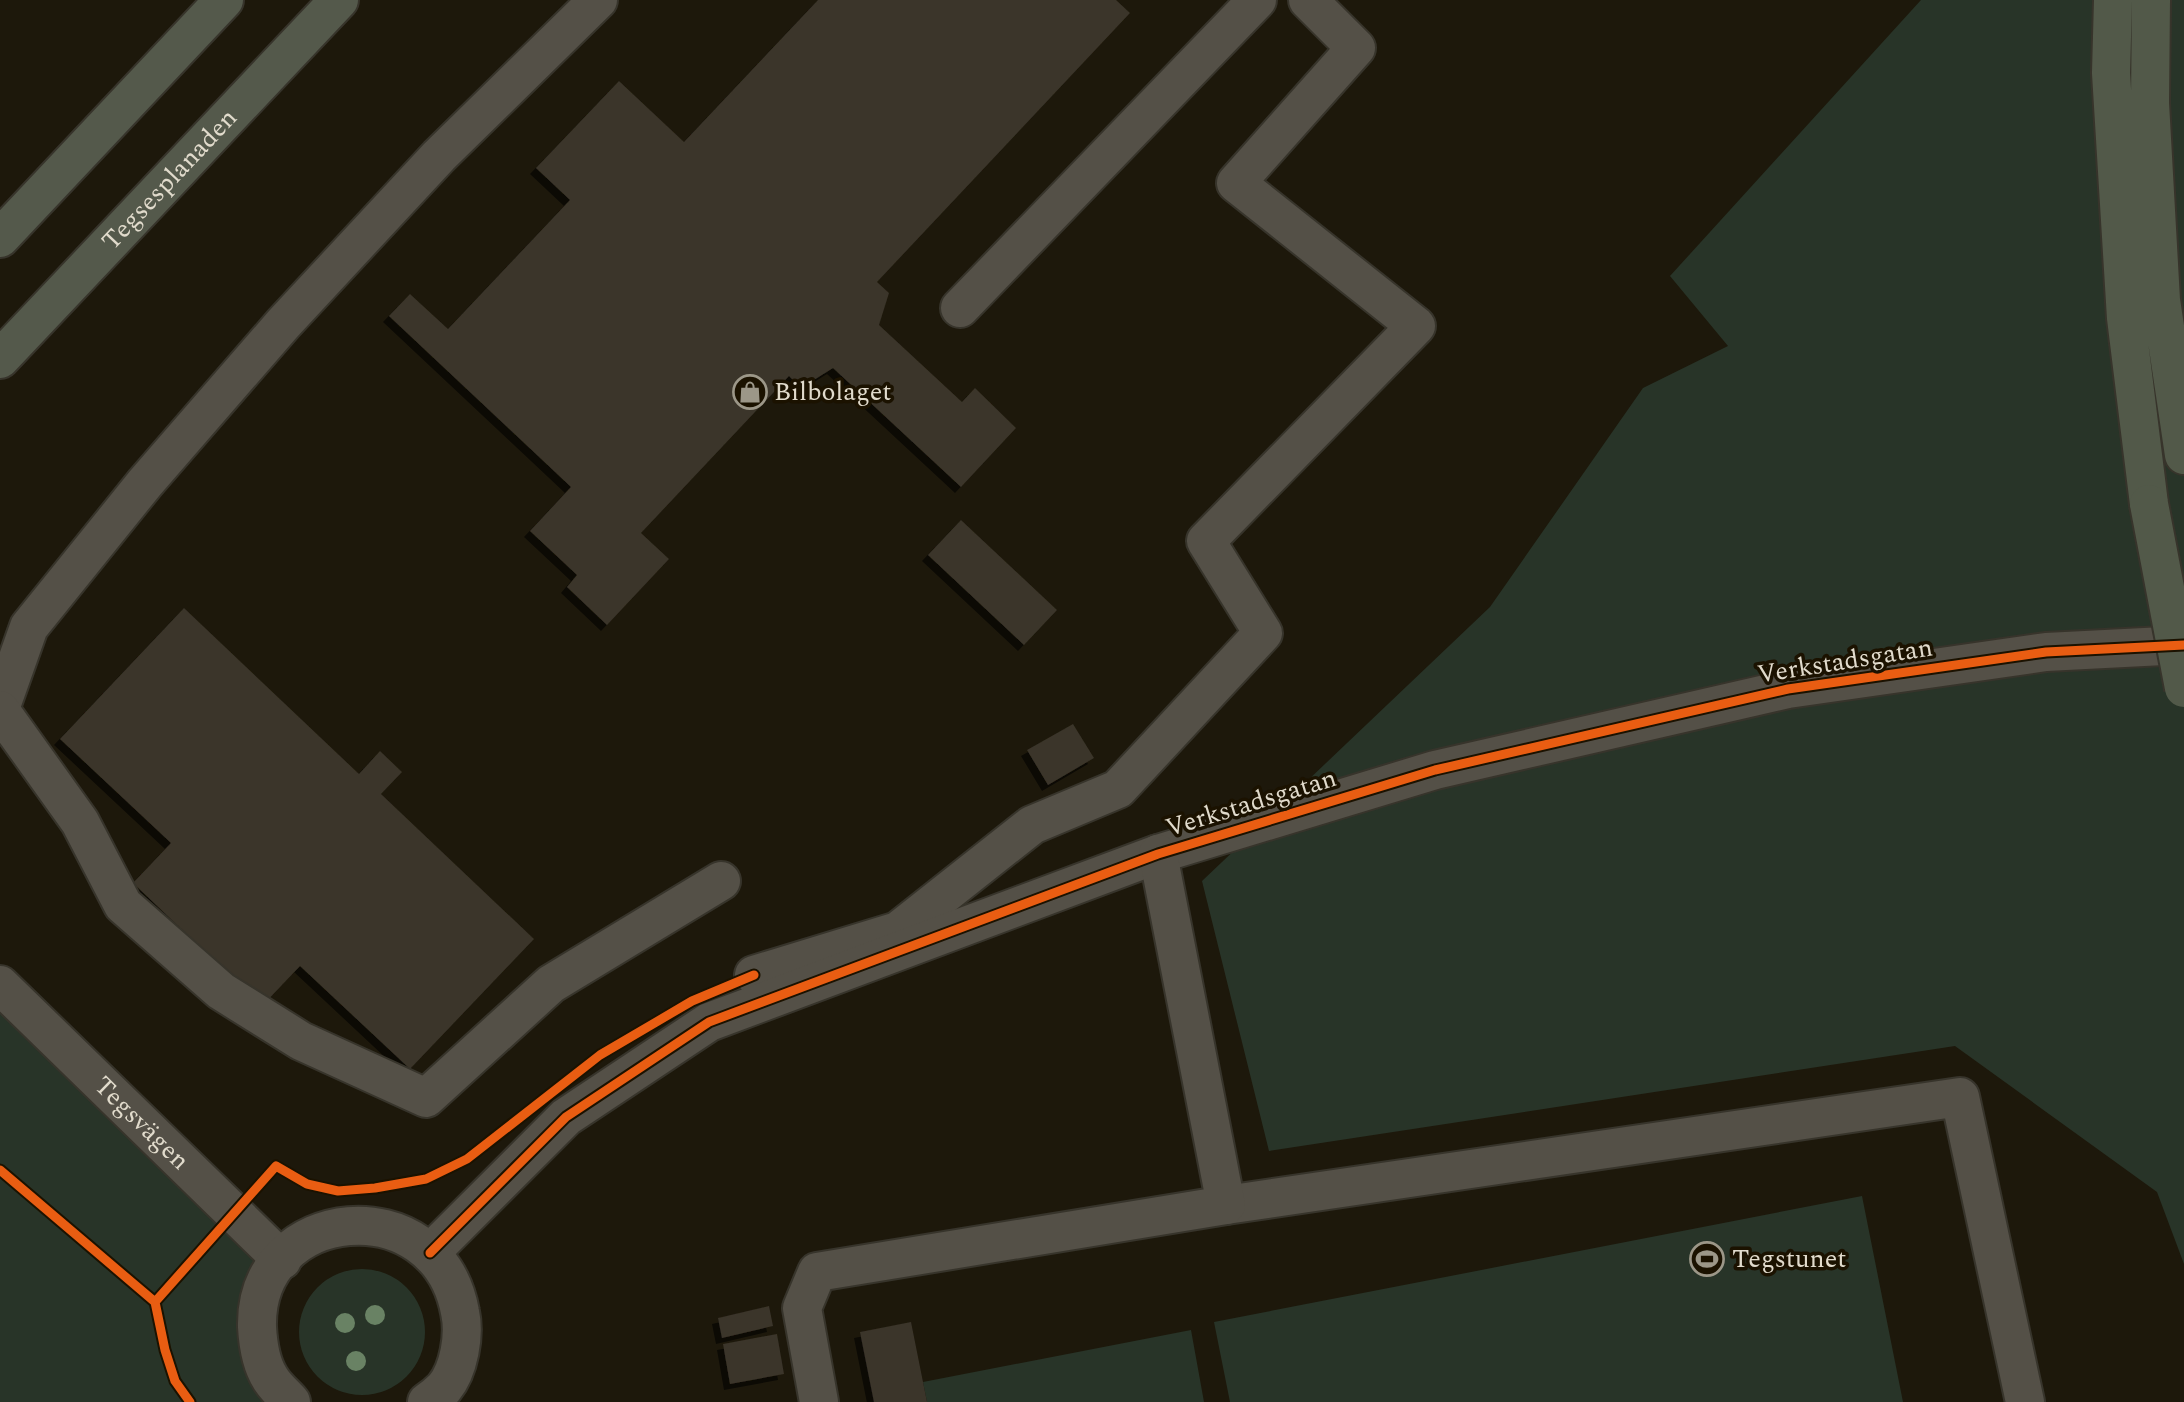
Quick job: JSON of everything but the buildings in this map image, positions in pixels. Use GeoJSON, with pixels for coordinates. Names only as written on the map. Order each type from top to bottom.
{"type":"FeatureCollection","features":[{"type":"Feature","properties":{"kind":"highway"},"geometry":{"type":"LineString","coordinates":[[2113,0],[2111,73],[2126,318],[2149,504],[2184,688]]}},
{"type":"Feature","properties":{"kind":"highway"},"geometry":{"type":"LineString","coordinates":[[2151,0],[2150,103],[2161,300],[2184,455]]}},
{"type":"Feature","properties":{"kind":"main road"},"geometry":{"type":"LineString","coordinates":[[0,238],[224,0]]}},
{"type":"Feature","properties":{"kind":"main road","name":"Tegsesplanaden"},"geometry":{"type":"LineString","coordinates":[[0,359],[339,0]]}},
{"type":"Feature","properties":{"kind":"street"},"geometry":{"type":"LineString","coordinates":[[598,0],[439,156],[283,324],[145,483],[29,627],[0,710],[80,822],[123,905],[220,991],[301,1041],[426,1098],[551,984],[720,881]]}},
{"type":"Feature","properties":{"kind":"street"},"geometry":{"type":"LineString","coordinates":[[960,308],[1257,0]]}},
{"type":"Feature","properties":{"kind":"street"},"geometry":{"type":"LineString","coordinates":[[754,975],[898,931],[1032,825],[1118,789],[1263,633],[1206,541],[1416,326],[1236,183],[1356,48],[1308,0]]}},
{"type":"Feature","properties":{"kind":"street","name":"Verkstadsgatan"},"geometry":{"type":"LineString","coordinates":[[430,1253],[566,1117],[709,1022],[1158,853],[1435,770],[1788,689],[2046,652],[2184,645]]}},
{"type":"Feature","properties":{"kind":"street"},"geometry":{"type":"LineString","coordinates":[[1158,853],[1226,1205]]}},
{"type":"Feature","properties":{"kind":"street","name":"Tegsvägen"},"geometry":{"type":"LineString","coordinates":[[0,985],[282,1260]]}},
{"type":"Feature","properties":{"kind":"street"},"geometry":{"type":"LineString","coordinates":[[819,1402],[802,1308],[817,1272],[1226,1205],[1960,1097],[2025,1402]]}},
{"type":"Feature","properties":{"kind":"street"},"geometry":{"type":"LineString","coordinates":[[291,1402],[270,1378],[258,1345],[257,1315],[264,1288],[282,1260],[316,1233],[343,1226],[370,1225],[401,1233],[430,1253],[441,1264],[457,1293],[463,1324],[455,1366],[444,1388],[428,1402]]}},
{"type":"Feature","properties":{"kind":"green space"},"geometry":{"type":"Polygon","coordinates":[[[1921,0],[2184,0],[2184,1264],[2157,1192],[1955,1046],[1269,1151],[1202,881],[1490,607],[1643,388],[1728,346],[1670,276],[1921,0]]]}},
{"type":"Feature","properties":{"kind":"green space"},"geometry":{"type":"Polygon","coordinates":[[[0,988],[276,1266],[264,1288],[291,1402],[0,1402],[0,988]]]}},
{"type":"Feature","properties":{"kind":"green space","name":"Tegstunet"},"geometry":{"type":"Polygon","coordinates":[[[1862,1196],[1903,1402],[1230,1402],[1214,1322],[1862,1196]]]}},
{"type":"Feature","properties":{"kind":"green space"},"geometry":{"type":"Polygon","coordinates":[[[362,1269],[386,1274],[407,1287],[420,1308],[425,1332],[420,1356],[407,1377],[386,1390],[362,1395],[338,1390],[317,1377],[304,1356],[299,1332],[304,1308],[317,1287],[338,1274],[362,1269]]]}},
{"type":"Feature","properties":{"kind":"green space"},"geometry":{"type":"Polygon","coordinates":[[[1191,1330],[1204,1402],[927,1402],[923,1382],[1191,1330]]]}},
{"type":"Feature","properties":{"kind":"cycle path"},"geometry":{"type":"LineString","coordinates":[[430,1253],[566,1117],[709,1022],[1158,854],[1435,770],[1788,689],[2046,652],[2184,645]]}},
{"type":"Feature","properties":{"kind":"cycle path"},"geometry":{"type":"LineString","coordinates":[[155,1302],[276,1166],[307,1184],[338,1191],[426,1179],[467,1159],[600,1055],[692,1001],[754,975]]}},
{"type":"Feature","properties":{"kind":"cycle path"},"geometry":{"type":"LineString","coordinates":[[0,1170],[155,1302],[175,1381],[190,1402]]}},
{"type":"Feature","properties":{"kind":"place","name":"Bilbolaget"},"geometry":{"type":"Point","coordinates":[750,392]}},
{"type":"Feature","properties":{"kind":"place","name":"Tegstunet"},"geometry":{"type":"Point","coordinates":[1707,1259]}}]}
